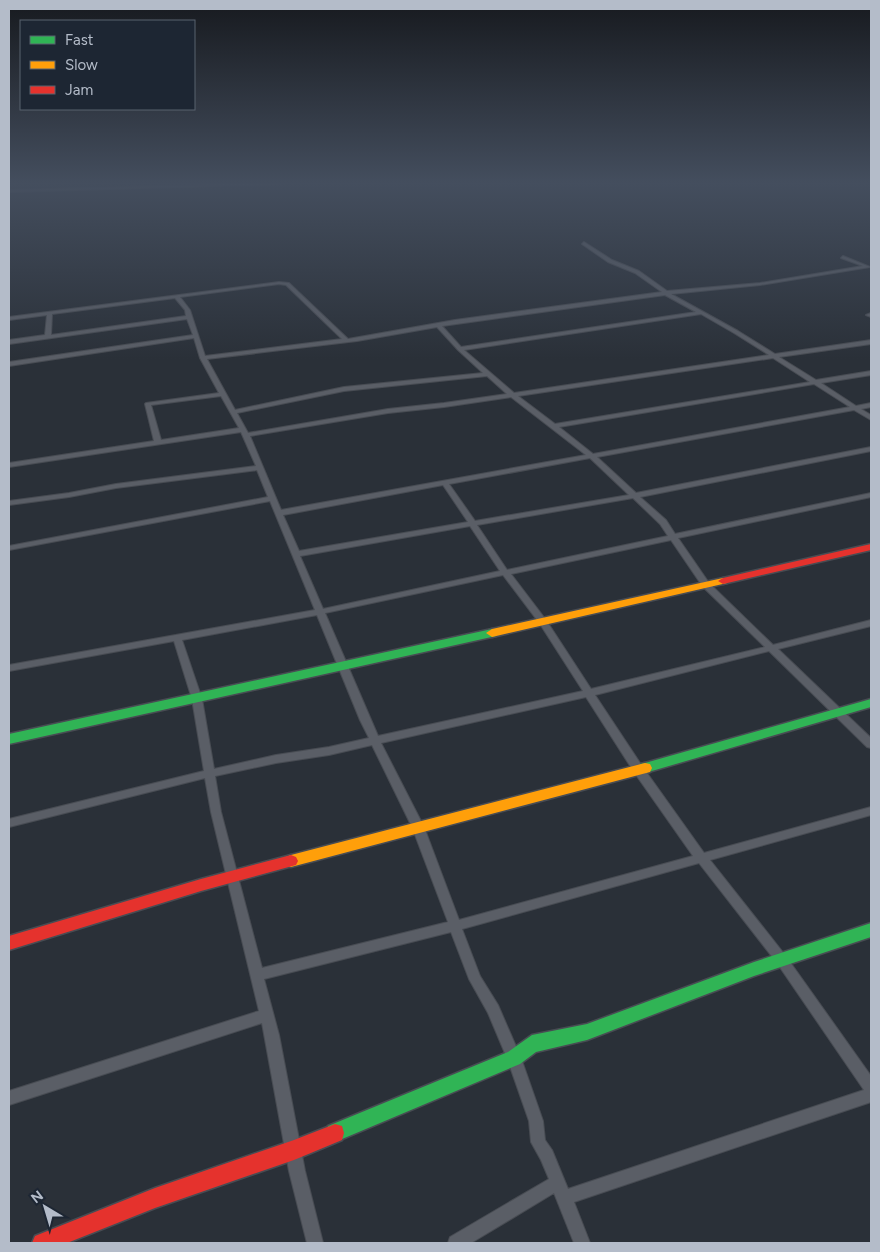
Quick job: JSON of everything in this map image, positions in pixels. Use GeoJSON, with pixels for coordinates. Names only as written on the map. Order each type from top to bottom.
{"type":"FeatureCollection","features":[{"type":"Feature","properties":{"kind":"street"},"geometry":{"type":"LineString","coordinates":[[584,243],[610,261],[637,272],[666,293],[774,356],[871,418]]}},
{"type":"Feature","properties":{"kind":"street"},"geometry":{"type":"LineString","coordinates":[[843,257],[869,267]]}},
{"type":"Feature","properties":{"kind":"street"},"geometry":{"type":"LineString","coordinates":[[203,358],[346,340],[666,293],[760,284],[869,267]]}},
{"type":"Feature","properties":{"kind":"street"},"geometry":{"type":"LineString","coordinates":[[9,318],[283,283],[302,298],[346,340]]}},
{"type":"Feature","properties":{"kind":"street"},"geometry":{"type":"LineString","coordinates":[[176,296],[190,317],[203,358],[244,432],[297,554],[319,612],[365,720],[377,740],[418,827],[475,979],[493,1009],[514,1058],[536,1121],[538,1142],[547,1155],[582,1243]]}},
{"type":"Feature","properties":{"kind":"street"},"geometry":{"type":"LineString","coordinates":[[48,337],[50,313]]}},
{"type":"Feature","properties":{"kind":"street"},"geometry":{"type":"LineString","coordinates":[[460,349],[700,313]]}},
{"type":"Feature","properties":{"kind":"street"},"geometry":{"type":"LineString","coordinates":[[9,342],[190,317]]}},
{"type":"Feature","properties":{"kind":"street"},"geometry":{"type":"LineString","coordinates":[[438,325],[460,349],[511,394],[592,456],[663,522],[706,585],[871,744]]}},
{"type":"Feature","properties":{"kind":"street"},"geometry":{"type":"LineString","coordinates":[[9,364],[195,336]]}},
{"type":"Feature","properties":{"kind":"street"},"geometry":{"type":"LineString","coordinates":[[9,465],[388,411],[444,405],[871,342]]}},
{"type":"Feature","properties":{"kind":"street"},"geometry":{"type":"LineString","coordinates":[[555,426],[871,373]]}},
{"type":"Feature","properties":{"kind":"street"},"geometry":{"type":"LineString","coordinates":[[234,412],[330,391],[489,374]]}},
{"type":"Feature","properties":{"kind":"street"},"geometry":{"type":"LineString","coordinates":[[158,443],[148,404],[223,394]]}},
{"type":"Feature","properties":{"kind":"street"},"geometry":{"type":"LineString","coordinates":[[279,513],[871,405]]}},
{"type":"Feature","properties":{"kind":"street"},"geometry":{"type":"LineString","coordinates":[[297,554],[634,496],[871,449]]}},
{"type":"Feature","properties":{"kind":"street"},"geometry":{"type":"LineString","coordinates":[[9,503],[69,495],[116,486],[260,468]]}},
{"type":"Feature","properties":{"kind":"street"},"geometry":{"type":"LineString","coordinates":[[445,483],[505,572],[543,622],[638,769],[701,858],[781,959],[871,1088]]}},
{"type":"Feature","properties":{"kind":"street"},"geometry":{"type":"LineString","coordinates":[[9,668],[319,612],[871,495]]}},
{"type":"Feature","properties":{"kind":"street"},"geometry":{"type":"LineString","coordinates":[[9,548],[272,498]]}},
{"type":"Feature","properties":{"kind":"street"},"geometry":{"type":"LineString","coordinates":[[9,739],[343,668],[871,547]]}},
{"type":"Feature","properties":{"kind":"street"},"geometry":{"type":"LineString","coordinates":[[9,823],[208,774],[377,740],[588,693],[871,623]]}},
{"type":"Feature","properties":{"kind":"street"},"geometry":{"type":"LineString","coordinates":[[177,638],[197,699],[208,774],[267,1015],[315,1243]]}},
{"type":"Feature","properties":{"kind":"street"},"geometry":{"type":"LineString","coordinates":[[9,943],[233,877],[708,751],[838,711],[871,703]]}},
{"type":"Feature","properties":{"kind":"street"},"geometry":{"type":"LineString","coordinates":[[257,976],[455,926],[871,811]]}},
{"type":"Feature","properties":{"kind":"street"},"geometry":{"type":"LineString","coordinates":[[42,1243],[155,1198],[294,1150],[514,1058],[532,1044],[587,1032],[781,959],[871,930]]}},
{"type":"Feature","properties":{"kind":"street"},"geometry":{"type":"LineString","coordinates":[[9,1098],[267,1015]]}},
{"type":"Feature","properties":{"kind":"street"},"geometry":{"type":"LineString","coordinates":[[564,1198],[871,1095]]}},
{"type":"Feature","properties":{"kind":"street"},"geometry":{"type":"LineString","coordinates":[[456,1243],[557,1183]]}},
{"type":"Feature","properties":{"kind":"traffic: fast"},"geometry":{"type":"LineString","coordinates":[[9,739],[492,633]]}},
{"type":"Feature","properties":{"kind":"traffic: fast"},"geometry":{"type":"LineString","coordinates":[[645,768],[871,703]]}},
{"type":"Feature","properties":{"kind":"traffic: fast"},"geometry":{"type":"LineString","coordinates":[[335,1133],[514,1058],[532,1044],[587,1032],[754,969],[871,930]]}},
{"type":"Feature","properties":{"kind":"traffic: slow"},"geometry":{"type":"LineString","coordinates":[[492,633],[723,581]]}},
{"type":"Feature","properties":{"kind":"traffic: slow"},"geometry":{"type":"LineString","coordinates":[[291,861],[645,768]]}},
{"type":"Feature","properties":{"kind":"traffic: jam"},"geometry":{"type":"LineString","coordinates":[[723,581],[871,547]]}},
{"type":"Feature","properties":{"kind":"traffic: jam"},"geometry":{"type":"LineString","coordinates":[[9,943],[201,885],[291,861]]}},
{"type":"Feature","properties":{"kind":"traffic: jam"},"geometry":{"type":"LineString","coordinates":[[42,1243],[155,1198],[294,1150],[335,1133]]}}]}
